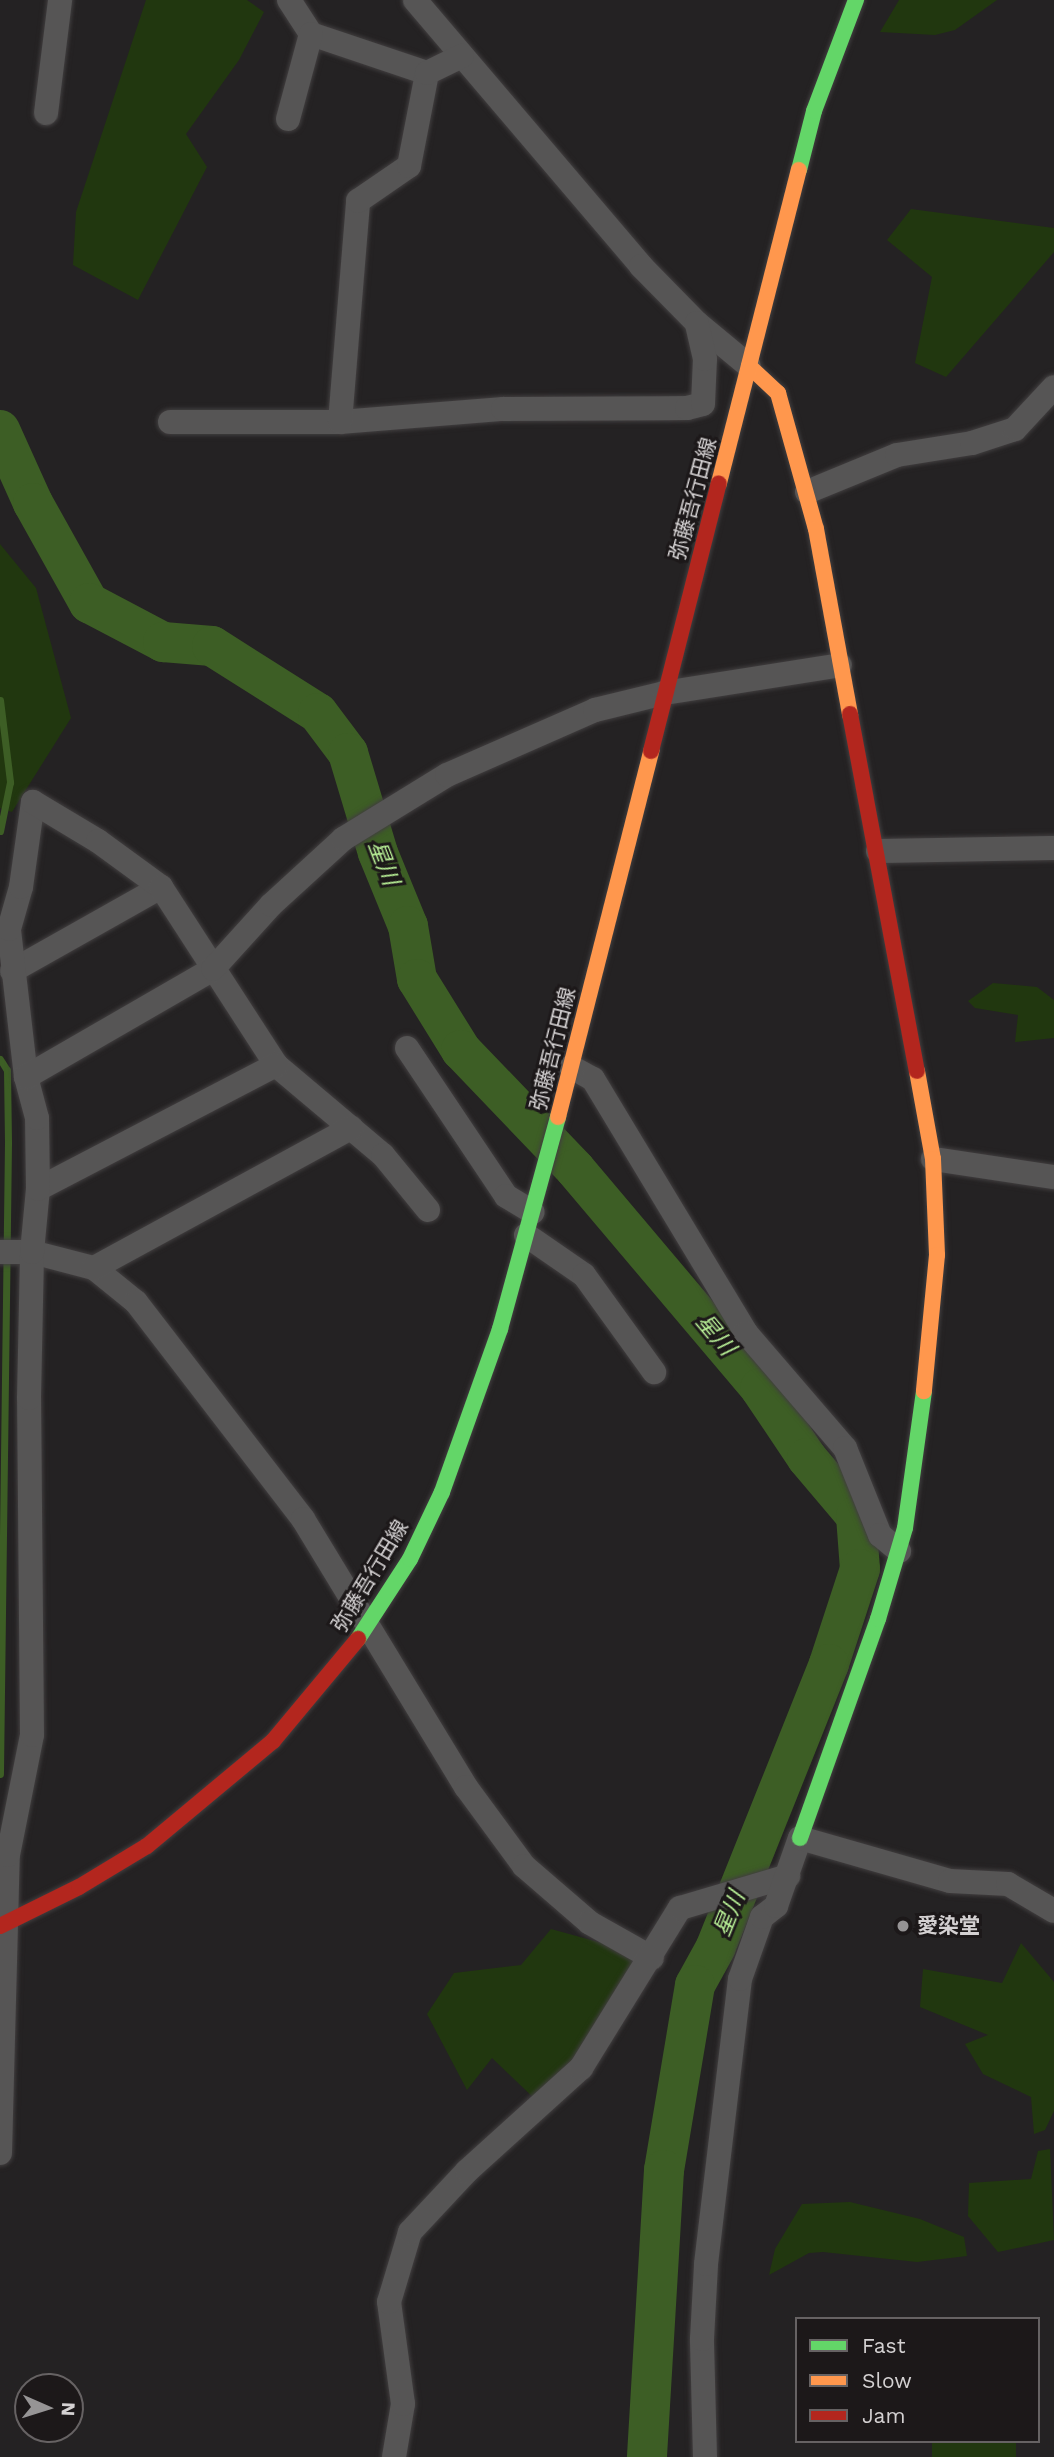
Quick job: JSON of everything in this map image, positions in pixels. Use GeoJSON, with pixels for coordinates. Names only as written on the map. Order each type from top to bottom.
{"type":"FeatureCollection","features":[{"type":"Feature","properties":{"kind":"main road","name":"弥藤吾行田線"},"geometry":{"type":"LineString","coordinates":[[1,1925],[79,1887],[147,1846],[210,1798],[273,1741],[368,1627],[410,1559],[442,1492],[477,1398],[535,1203],[814,111],[856,0]]}},
{"type":"Feature","properties":{"kind":"main road"},"geometry":{"type":"LineString","coordinates":[[749,366],[778,393],[807,492],[878,851],[933,1159],[937,1255],[930,1349],[899,1551],[800,1838]]}},
{"type":"Feature","properties":{"kind":"street"},"geometry":{"type":"LineString","coordinates":[[46,113],[60,0]]}},
{"type":"Feature","properties":{"kind":"street"},"geometry":{"type":"LineString","coordinates":[[289,0],[311,34],[427,73],[462,56]]}},
{"type":"Feature","properties":{"kind":"street"},"geometry":{"type":"LineString","coordinates":[[415,0],[640,266],[697,323],[749,366]]}},
{"type":"Feature","properties":{"kind":"street"},"geometry":{"type":"LineString","coordinates":[[288,119],[311,34]]}},
{"type":"Feature","properties":{"kind":"street"},"geometry":{"type":"LineString","coordinates":[[340,422],[358,201],[409,166],[427,73]]}},
{"type":"Feature","properties":{"kind":"street"},"geometry":{"type":"LineString","coordinates":[[170,422],[340,422],[503,409],[703,404],[705,359],[697,323]]}},
{"type":"Feature","properties":{"kind":"street"},"geometry":{"type":"LineString","coordinates":[[807,492],[897,455],[972,443],[1015,429],[1054,387]]}},
{"type":"Feature","properties":{"kind":"street"},"geometry":{"type":"LineString","coordinates":[[26,1077],[213,969],[271,905],[343,839],[447,775],[595,710],[664,693],[840,665]]}},
{"type":"Feature","properties":{"kind":"street"},"geometry":{"type":"LineString","coordinates":[[0,2153],[1,1925],[8,1855],[32,1735],[32,1252],[38,1189],[37,1118],[26,1077],[9,929],[21,887],[33,802],[98,841],[161,887],[276,1065],[383,1155],[428,1210]]}},
{"type":"Feature","properties":{"kind":"street"},"geometry":{"type":"LineString","coordinates":[[878,851],[1054,848]]}},
{"type":"Feature","properties":{"kind":"street"},"geometry":{"type":"LineString","coordinates":[[12,971],[161,887]]}},
{"type":"Feature","properties":{"kind":"street"},"geometry":{"type":"LineString","coordinates":[[407,1048],[506,1196],[535,1203]]}},
{"type":"Feature","properties":{"kind":"street"},"geometry":{"type":"LineString","coordinates":[[38,1189],[276,1065]]}},
{"type":"Feature","properties":{"kind":"street"},"geometry":{"type":"LineString","coordinates":[[569,1074],[593,1079],[746,1333],[845,1448],[880,1535],[899,1551]]}},
{"type":"Feature","properties":{"kind":"street"},"geometry":{"type":"LineString","coordinates":[[94,1268],[351,1128]]}},
{"type":"Feature","properties":{"kind":"street"},"geometry":{"type":"LineString","coordinates":[[933,1159],[1054,1177]]}},
{"type":"Feature","properties":{"kind":"street"},"geometry":{"type":"LineString","coordinates":[[526,1235],[583,1275],[654,1372]]}},
{"type":"Feature","properties":{"kind":"street"},"geometry":{"type":"LineString","coordinates":[[0,1252],[32,1252],[94,1268],[136,1302],[303,1519],[466,1787],[524,1866],[590,1923],[652,1958]]}},
{"type":"Feature","properties":{"kind":"street"},"geometry":{"type":"LineString","coordinates":[[705,2457],[702,2339],[722,2100],[740,1979],[762,1917],[776,1906],[800,1838],[950,1881],[1008,1884],[1054,1911]]}},
{"type":"Feature","properties":{"kind":"street"},"geometry":{"type":"LineString","coordinates":[[394,2457],[403,2404],[389,2302],[410,2232],[467,2171],[581,2068],[652,1958],[680,1908],[787,1876]]}},
{"type":"Feature","properties":{"kind":"green space"},"geometry":{"type":"Polygon","coordinates":[[[146,0],[247,0],[264,12],[239,60],[186,134],[207,167],[138,300],[73,265],[76,212],[146,0]]]}},
{"type":"Feature","properties":{"kind":"green space"},"geometry":{"type":"Polygon","coordinates":[[[899,0],[997,0],[955,30],[935,35],[880,32],[899,0]]]}},
{"type":"Feature","properties":{"kind":"green space"},"geometry":{"type":"Polygon","coordinates":[[[911,209],[1054,228],[1054,252],[946,377],[915,363],[932,277],[887,240],[911,209]]]}},
{"type":"Feature","properties":{"kind":"green space"},"geometry":{"type":"Polygon","coordinates":[[[0,544],[36,588],[71,718],[12,812],[0,808],[0,544]]]}},
{"type":"Feature","properties":{"kind":"green space"},"geometry":{"type":"Polygon","coordinates":[[[993,983],[1037,987],[1054,1000],[1054,1038],[1015,1042],[1018,1015],[975,1008],[968,1001],[993,983]]]}},
{"type":"Feature","properties":{"kind":"green space"},"geometry":{"type":"Polygon","coordinates":[[[551,1929],[642,1954],[624,2002],[540,2104],[492,2058],[467,2090],[427,2014],[454,1973],[521,1965],[551,1929]]]}},
{"type":"Feature","properties":{"kind":"green space"},"geometry":{"type":"Polygon","coordinates":[[[1021,1943],[1054,1982],[1054,2111],[1045,2130],[1034,2134],[1031,2097],[983,2074],[965,2044],[988,2035],[920,2007],[923,1969],[1002,1983],[1021,1943]]]}},
{"type":"Feature","properties":{"kind":"green space"},"geometry":{"type":"Polygon","coordinates":[[[1050,2149],[1054,2240],[998,2252],[968,2216],[969,2183],[1031,2179],[1038,2151],[1050,2149]]]}},
{"type":"Feature","properties":{"kind":"green space"},"geometry":{"type":"Polygon","coordinates":[[[850,2202],[920,2219],[964,2237],[967,2256],[917,2262],[823,2252],[809,2253],[769,2275],[775,2249],[802,2204],[850,2202]]]}},
{"type":"Feature","properties":{"kind":"green space"},"geometry":{"type":"Polygon","coordinates":[[[932,2443],[1016,2443],[1016,2457],[932,2457],[932,2443]]]}},
{"type":"Feature","properties":{"kind":"waterway","name":"星川"},"geometry":{"type":"LineString","coordinates":[[0,430],[33,503],[89,603],[163,642],[212,646],[318,713],[348,753],[378,853],[408,926],[417,979],[461,1050],[575,1169],[760,1388],[807,1458],[856,1516],[860,1569],[829,1664],[716,1947],[695,1985],[664,2170],[647,2457]]}},
{"type":"Feature","properties":{"kind":"waterway"},"geometry":{"type":"LineString","coordinates":[[0,700],[10,782],[0,831]]}},
{"type":"Feature","properties":{"kind":"waterway"},"geometry":{"type":"LineString","coordinates":[[0,1059],[7,1070],[8,1143],[0,1774]]}},
{"type":"Feature","properties":{"kind":"traffic: fast"},"geometry":{"type":"LineString","coordinates":[[799,170],[814,111],[856,0]]}},
{"type":"Feature","properties":{"kind":"traffic: fast"},"geometry":{"type":"LineString","coordinates":[[358,1639],[410,1559],[442,1492],[500,1329],[558,1117]]}},
{"type":"Feature","properties":{"kind":"traffic: fast"},"geometry":{"type":"LineString","coordinates":[[800,1838],[878,1619],[905,1528],[924,1391]]}},
{"type":"Feature","properties":{"kind":"traffic: slow"},"geometry":{"type":"LineString","coordinates":[[719,483],[799,170]]}},
{"type":"Feature","properties":{"kind":"traffic: slow"},"geometry":{"type":"LineString","coordinates":[[749,366],[778,393],[816,529],[850,714]]}},
{"type":"Feature","properties":{"kind":"traffic: slow"},"geometry":{"type":"LineString","coordinates":[[558,1117],[651,751]]}},
{"type":"Feature","properties":{"kind":"traffic: slow"},"geometry":{"type":"LineString","coordinates":[[917,1071],[933,1159],[937,1255],[924,1391]]}},
{"type":"Feature","properties":{"kind":"traffic: jam"},"geometry":{"type":"LineString","coordinates":[[651,751],[719,483]]}},
{"type":"Feature","properties":{"kind":"traffic: jam"},"geometry":{"type":"LineString","coordinates":[[850,714],[917,1071]]}},
{"type":"Feature","properties":{"kind":"traffic: jam"},"geometry":{"type":"LineString","coordinates":[[0,1926],[79,1887],[147,1846],[273,1741],[358,1639]]}},
{"type":"Feature","properties":{"kind":"place","name":"愛染堂"},"geometry":{"type":"Point","coordinates":[903,1926]}}]}
